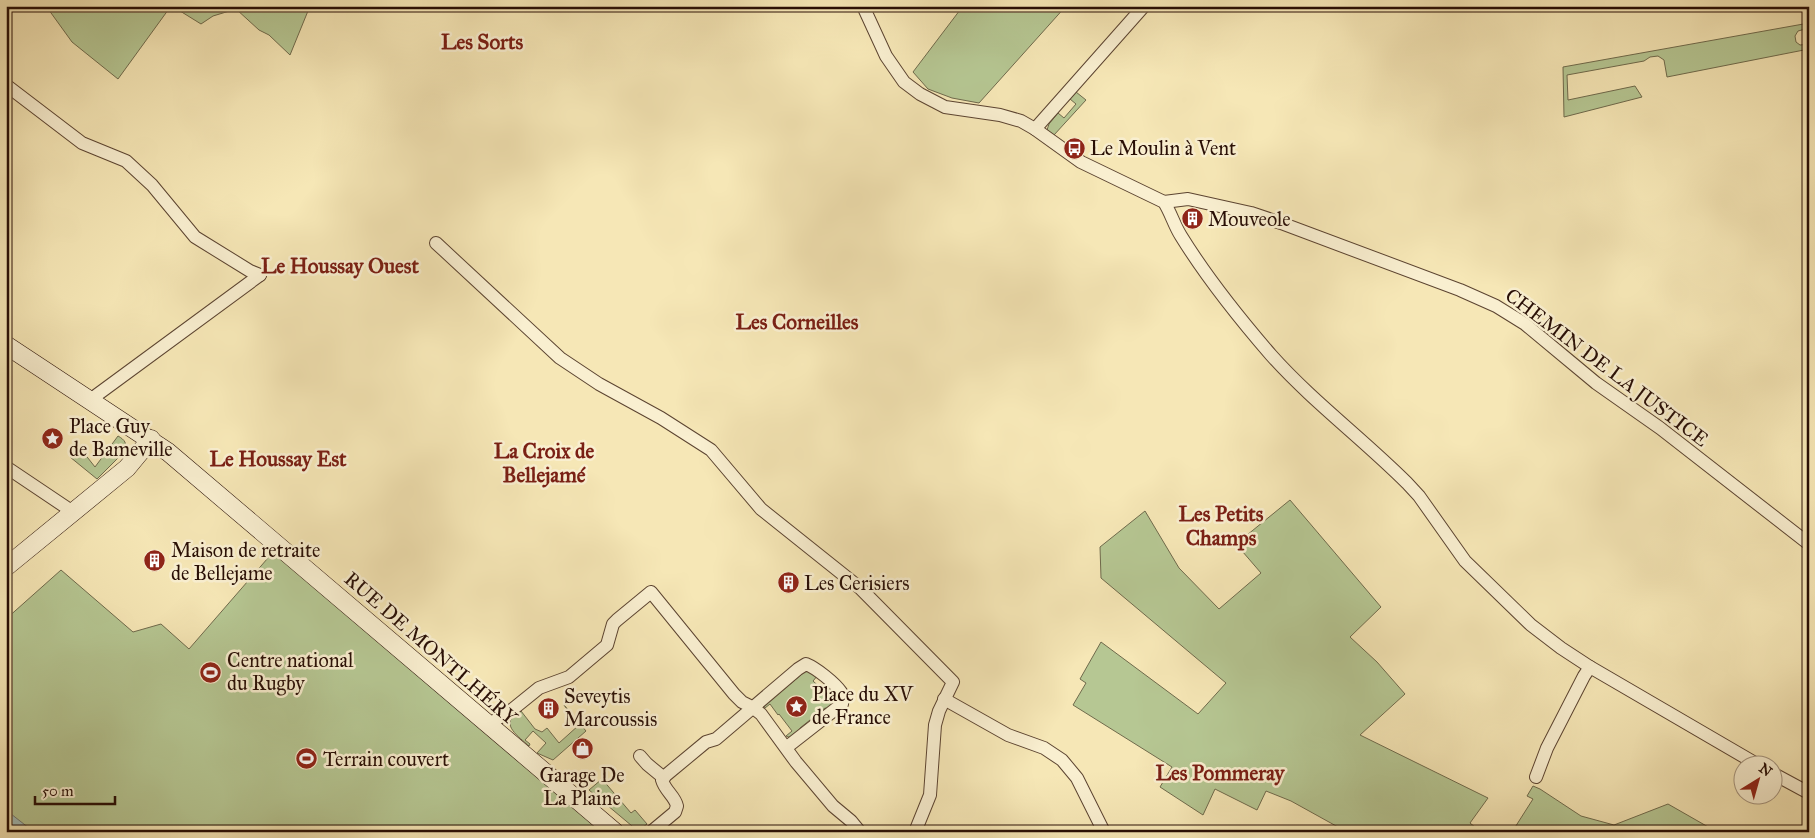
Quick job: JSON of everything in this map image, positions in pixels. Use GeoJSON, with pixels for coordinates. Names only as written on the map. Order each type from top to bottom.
{"type":"FeatureCollection","features":[{"type":"Feature","properties":{"kind":"main road","name":"RUE DE MONTLHÉRY"},"geometry":{"type":"LineString","coordinates":[[6,345],[151,439],[195,474],[615,832]]}},
{"type":"Feature","properties":{"kind":"main road"},"geometry":{"type":"LineString","coordinates":[[6,567],[129,466],[151,439]]}},
{"type":"Feature","properties":{"kind":"street"},"geometry":{"type":"LineString","coordinates":[[863,6],[886,56],[904,82],[920,94],[945,106],[1009,117],[1035,129],[1081,162],[1164,202],[1182,237],[1208,275],[1272,356],[1407,483],[1455,549],[1470,566],[1532,625],[1561,648],[1590,667],[1743,756]]}},
{"type":"Feature","properties":{"kind":"street"},"geometry":{"type":"LineString","coordinates":[[1035,129],[1144,6]]}},
{"type":"Feature","properties":{"kind":"street"},"geometry":{"type":"LineString","coordinates":[[6,86],[82,143],[126,161],[152,185],[195,236],[250,271],[260,275],[90,400]]}},
{"type":"Feature","properties":{"kind":"street","name":"CHEMIN DE LA JUSTICE"},"geometry":{"type":"LineString","coordinates":[[1164,202],[1188,199],[1242,211],[1281,223],[1460,290],[1496,306],[1525,324],[1596,383],[1660,428],[1809,544]]}},
{"type":"Feature","properties":{"kind":"street"},"geometry":{"type":"LineString","coordinates":[[436,243],[560,358],[598,384],[660,418],[711,450],[761,509],[860,588],[953,682],[938,712],[935,725],[930,795],[915,832]]}},
{"type":"Feature","properties":{"kind":"street"},"geometry":{"type":"LineString","coordinates":[[6,467],[73,512]]}},
{"type":"Feature","properties":{"kind":"street"},"geometry":{"type":"LineString","coordinates":[[490,726],[538,688],[569,677],[607,645],[613,624],[651,592],[734,694],[742,702],[762,714],[796,762],[833,806],[851,821],[860,832]]}},
{"type":"Feature","properties":{"kind":"street"},"geometry":{"type":"LineString","coordinates":[[651,832],[675,812],[678,806],[662,780],[706,742],[716,738],[806,664],[814,668],[840,692],[843,698],[842,704],[787,747]]}},
{"type":"Feature","properties":{"kind":"street"},"geometry":{"type":"LineString","coordinates":[[1536,777],[1551,740],[1590,667]]}},
{"type":"Feature","properties":{"kind":"street"},"geometry":{"type":"LineString","coordinates":[[944,699],[1008,735],[1044,748],[1062,760],[1077,778],[1104,832]]}},
{"type":"Feature","properties":{"kind":"street"},"geometry":{"type":"LineString","coordinates":[[640,756],[664,778]]}},
{"type":"Feature","properties":{"kind":"street"},"geometry":{"type":"LineString","coordinates":[[1782,778],[1809,793]]}},
{"type":"Feature","properties":{"kind":"green space"},"geometry":{"type":"Polygon","coordinates":[[[46,6],[171,6],[118,79],[72,42],[46,6]]]}},
{"type":"Feature","properties":{"kind":"green space"},"geometry":{"type":"Polygon","coordinates":[[[172,6],[310,6],[290,55],[269,35],[259,30],[236,9],[213,16],[201,24],[172,6]]]}},
{"type":"Feature","properties":{"kind":"green space"},"geometry":{"type":"Polygon","coordinates":[[[963,6],[1066,6],[979,103],[952,98],[928,89],[913,72],[963,6]]]}},
{"type":"Feature","properties":{"kind":"green space"},"geometry":{"type":"Polygon","coordinates":[[[1809,23],[1809,28],[1798,31],[1795,36],[1796,42],[1800,45],[1809,44],[1809,49],[1667,77],[1664,60],[1658,56],[1650,57],[1644,61],[1567,75],[1568,100],[1635,86],[1642,97],[1564,117],[1563,67],[1809,23]]]}},
{"type":"Feature","properties":{"kind":"green space"},"geometry":{"type":"Polygon","coordinates":[[[1076,92],[1086,100],[1054,135],[1047,130],[1049,124],[1058,113],[1064,118],[1076,104],[1070,99],[1076,92]]]}},
{"type":"Feature","properties":{"kind":"green space"},"geometry":{"type":"Polygon","coordinates":[[[118,436],[125,442],[125,451],[97,479],[70,457],[77,448],[84,453],[95,467],[118,436]]]}},
{"type":"Feature","properties":{"kind":"green space"},"geometry":{"type":"Polygon","coordinates":[[[1290,500],[1381,607],[1350,637],[1377,662],[1405,694],[1360,735],[1488,798],[1470,823],[1481,832],[1347,832],[1291,801],[1266,791],[1257,810],[1215,789],[1203,815],[1160,787],[1172,767],[1073,705],[1086,683],[1080,679],[1101,642],[1198,714],[1226,683],[1101,578],[1100,547],[1145,511],[1179,568],[1219,609],[1261,573],[1236,544],[1290,500]]]}},
{"type":"Feature","properties":{"kind":"green space","name":"Centre national du Rugby"},"geometry":{"type":"Polygon","coordinates":[[[274,551],[602,832],[6,832],[6,619],[61,570],[133,632],[161,624],[189,649],[274,551]]]}},
{"type":"Feature","properties":{"kind":"green space"},"geometry":{"type":"Polygon","coordinates":[[[802,669],[818,675],[813,681],[825,692],[831,687],[840,698],[830,709],[825,708],[800,728],[800,734],[791,738],[786,736],[792,731],[779,714],[770,704],[765,708],[764,706],[802,674],[802,669]]]}},
{"type":"Feature","properties":{"kind":"green space"},"geometry":{"type":"Polygon","coordinates":[[[564,705],[586,731],[553,760],[537,753],[546,743],[533,731],[525,740],[530,744],[529,746],[511,728],[511,720],[521,711],[535,729],[542,732],[547,728],[559,743],[579,725],[564,705]]]}},
{"type":"Feature","properties":{"kind":"green space"},"geometry":{"type":"Polygon","coordinates":[[[602,779],[631,813],[635,810],[647,824],[638,831],[589,790],[602,779]]]}},
{"type":"Feature","properties":{"kind":"green space"},"geometry":{"type":"Polygon","coordinates":[[[1533,786],[1581,816],[1614,825],[1668,804],[1717,832],[1512,832],[1533,799],[1527,796],[1533,786]]]}},
{"type":"Feature","properties":{"kind":"water"},"geometry":{"type":"Polygon","coordinates":[[[6,810],[34,832],[6,832],[6,810]]]}},
{"type":"Feature","properties":{"kind":"place","name":"Le Moulin à Vent"},"geometry":{"type":"Point","coordinates":[1074,148]}},
{"type":"Feature","properties":{"kind":"place","name":"Mouveole"},"geometry":{"type":"Point","coordinates":[1192,219]}},
{"type":"Feature","properties":{"kind":"place","name":"Place Guy de Bameville"},"geometry":{"type":"Point","coordinates":[53,438]}},
{"type":"Feature","properties":{"kind":"place","name":"Maison de retraite de Bellejame"},"geometry":{"type":"Point","coordinates":[155,561]}},
{"type":"Feature","properties":{"kind":"place","name":"Les Cerisiers"},"geometry":{"type":"Point","coordinates":[788,583]}},
{"type":"Feature","properties":{"kind":"place","name":"Centre national du Rugby"},"geometry":{"type":"Point","coordinates":[211,672]}},
{"type":"Feature","properties":{"kind":"place","name":"Place du XV de France"},"geometry":{"type":"Point","coordinates":[796,706]}},
{"type":"Feature","properties":{"kind":"place","name":"Seveytis Marcoussis"},"geometry":{"type":"Point","coordinates":[548,708]}},
{"type":"Feature","properties":{"kind":"place","name":"Garage De La Plaine"},"geometry":{"type":"Point","coordinates":[582,749]}},
{"type":"Feature","properties":{"kind":"place","name":"Terrain couvert"},"geometry":{"type":"Point","coordinates":[307,759]}},
{"type":"Feature","properties":{"kind":"district","name":"Les Sorts"},"geometry":{"type":"Point","coordinates":[482,42]}},
{"type":"Feature","properties":{"kind":"district","name":"Le Houssay Ouest"},"geometry":{"type":"Point","coordinates":[340,266]}},
{"type":"Feature","properties":{"kind":"district","name":"Les Corneilles"},"geometry":{"type":"Point","coordinates":[797,322]}},
{"type":"Feature","properties":{"kind":"district","name":"Le Houssay Est"},"geometry":{"type":"Point","coordinates":[278,459]}},
{"type":"Feature","properties":{"kind":"district","name":"La Croix de Bellejamé"},"geometry":{"type":"Point","coordinates":[544,463]}},
{"type":"Feature","properties":{"kind":"district","name":"Les Petits Champs"},"geometry":{"type":"Point","coordinates":[1221,526]}},
{"type":"Feature","properties":{"kind":"district","name":"Les Pommeray"},"geometry":{"type":"Point","coordinates":[1220,773]}}]}
